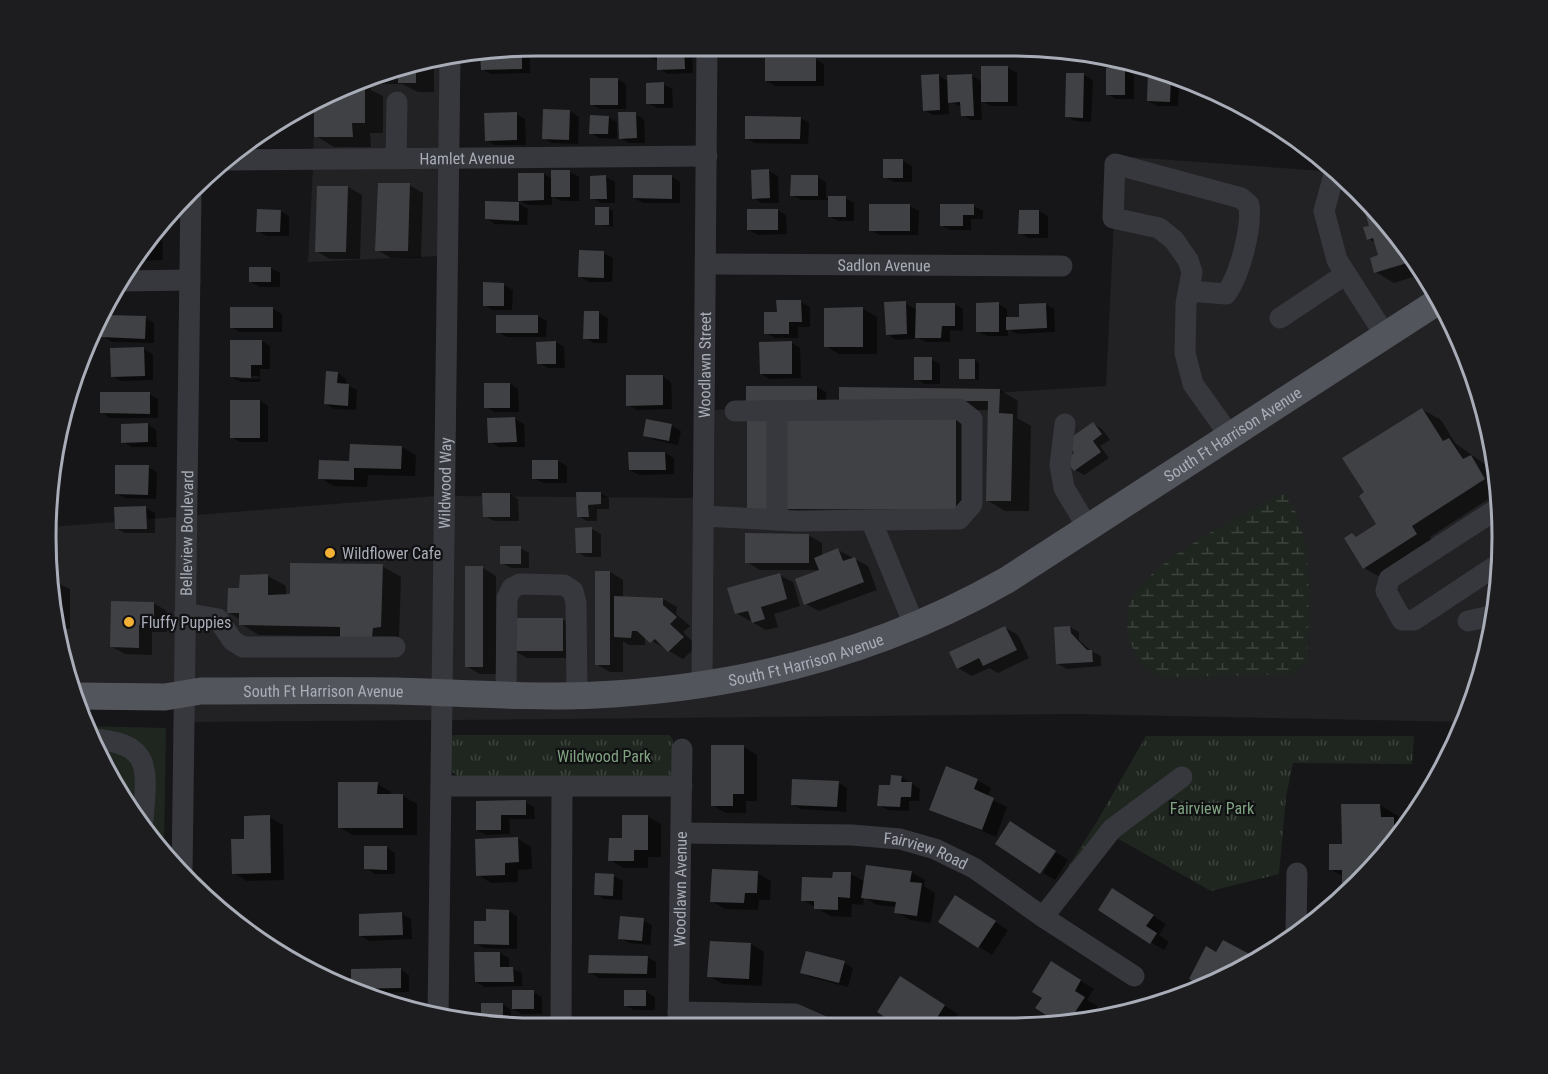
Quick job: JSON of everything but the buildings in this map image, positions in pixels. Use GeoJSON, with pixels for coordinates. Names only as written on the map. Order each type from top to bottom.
{"type":"FeatureCollection","features":[{"type":"Feature","properties":{"kind":"main road","name":"South Ft Harrison Avenue"},"geometry":{"type":"LineString","coordinates":[[83,696],[165,697],[201,691],[577,695],[651,692],[702,686],[829,657],[915,627],[965,604],[1088,528],[1433,305]]}},
{"type":"Feature","properties":{"kind":"street","name":"Woodlawn Street"},"geometry":{"type":"LineString","coordinates":[[702,686],[707,56]]}},
{"type":"Feature","properties":{"kind":"street","name":"Wildwood Way"},"geometry":{"type":"LineString","coordinates":[[438,1008],[450,64]]}},
{"type":"Feature","properties":{"kind":"street"},"geometry":{"type":"LineString","coordinates":[[396,158],[397,102]]}},
{"type":"Feature","properties":{"kind":"street","name":"Hamlet Avenue"},"geometry":{"type":"LineString","coordinates":[[238,160],[707,156]]}},
{"type":"Feature","properties":{"kind":"street"},"geometry":{"type":"LineString","coordinates":[[1189,291],[1226,294],[1235,282],[1251,217],[1250,205],[1241,198],[1115,164],[1113,218],[1159,228],[1174,240],[1192,272],[1186,304],[1185,353],[1193,384],[1230,436]]}},
{"type":"Feature","properties":{"kind":"street"},"geometry":{"type":"LineString","coordinates":[[1333,179],[1324,211],[1337,260],[1385,335]]}},
{"type":"Feature","properties":{"kind":"street","name":"Belleview Boulevard"},"geometry":{"type":"LineString","coordinates":[[182,861],[192,202]]}},
{"type":"Feature","properties":{"kind":"street","name":"Sadlon Avenue"},"geometry":{"type":"LineString","coordinates":[[706,264],[1062,266]]}},
{"type":"Feature","properties":{"kind":"street"},"geometry":{"type":"LineString","coordinates":[[1280,318],[1346,274]]}},
{"type":"Feature","properties":{"kind":"street"},"geometry":{"type":"LineString","coordinates":[[129,281],[190,280]]}},
{"type":"Feature","properties":{"kind":"street"},"geometry":{"type":"LineString","coordinates":[[704,516],[777,520],[959,519],[972,504],[972,419],[959,409],[735,411]]}},
{"type":"Feature","properties":{"kind":"street"},"geometry":{"type":"LineString","coordinates":[[777,410],[777,520]]}},
{"type":"Feature","properties":{"kind":"street"},"geometry":{"type":"LineString","coordinates":[[1065,424],[1060,465],[1064,488],[1088,528]]}},
{"type":"Feature","properties":{"kind":"street"},"geometry":{"type":"LineString","coordinates":[[1491,513],[1389,579],[1386,591],[1402,620],[1414,620],[1491,569]]}},
{"type":"Feature","properties":{"kind":"street"},"geometry":{"type":"LineString","coordinates":[[871,520],[915,627]]}},
{"type":"Feature","properties":{"kind":"street"},"geometry":{"type":"LineString","coordinates":[[506,694],[507,598],[512,588],[520,584],[553,584],[564,585],[573,591],[576,603],[577,695]]}},
{"type":"Feature","properties":{"kind":"street"},"geometry":{"type":"LineString","coordinates":[[185,613],[218,619],[233,641],[243,647],[395,647]]}},
{"type":"Feature","properties":{"kind":"street"},"geometry":{"type":"LineString","coordinates":[[1468,621],[1485,617]]}},
{"type":"Feature","properties":{"kind":"street"},"geometry":{"type":"LineString","coordinates":[[100,739],[117,740],[134,748],[142,760],[145,792],[143,814]]}},
{"type":"Feature","properties":{"kind":"street","name":"Woodlawn Avenue"},"geometry":{"type":"LineString","coordinates":[[678,1018],[682,749]]}},
{"type":"Feature","properties":{"kind":"street"},"geometry":{"type":"LineString","coordinates":[[1043,917],[1112,829],[1182,777]]}},
{"type":"Feature","properties":{"kind":"street"},"geometry":{"type":"LineString","coordinates":[[441,786],[682,786]]}},
{"type":"Feature","properties":{"kind":"street"},"geometry":{"type":"LineString","coordinates":[[561,1018],[562,786]]}},
{"type":"Feature","properties":{"kind":"street","name":"Fairview Road"},"geometry":{"type":"LineString","coordinates":[[682,833],[852,835],[900,839],[935,849],[974,868],[1043,917],[1134,976]]}},
{"type":"Feature","properties":{"kind":"street"},"geometry":{"type":"LineString","coordinates":[[1296,925],[1297,873]]}},
{"type":"Feature","properties":{"kind":"street"},"geometry":{"type":"LineString","coordinates":[[728,1018],[795,1014],[804,1018]]}},
{"type":"Feature","properties":{"kind":"shaded area"},"geometry":{"type":"Polygon","coordinates":[[[440,66],[439,149],[313,150],[316,109],[382,81],[440,66]]]}},
{"type":"Feature","properties":{"kind":"shaded area"},"geometry":{"type":"Polygon","coordinates":[[[1117,156],[1323,171],[1373,220],[1393,244],[1428,296],[1001,573],[869,636],[712,675],[715,410],[1106,386],[1117,156]]]}},
{"type":"Feature","properties":{"kind":"shaded area"},"geometry":{"type":"Polygon","coordinates":[[[439,166],[438,256],[308,262],[313,168],[439,166]]]}},
{"type":"Feature","properties":{"kind":"shaded area"},"geometry":{"type":"Polygon","coordinates":[[[1437,312],[1456,353],[1476,412],[1488,474],[1491,506],[1491,568],[1483,631],[1467,692],[1456,722],[1076,714],[452,720],[451,702],[876,652],[1437,312]]]}},
{"type":"Feature","properties":{"kind":"shaded area"},"geometry":{"type":"Polygon","coordinates":[[[435,496],[432,684],[194,684],[196,515],[435,496]]]}},
{"type":"Feature","properties":{"kind":"shaded area"},"geometry":{"type":"Polygon","coordinates":[[[454,496],[695,498],[692,678],[650,683],[451,684],[454,496]]]}},
{"type":"Feature","properties":{"kind":"shaded area"},"geometry":{"type":"Polygon","coordinates":[[[177,517],[175,687],[80,687],[65,631],[60,600],[56,527],[177,517]]]}},
{"type":"Feature","properties":{"kind":"shaded area"},"geometry":{"type":"Polygon","coordinates":[[[194,701],[432,701],[432,720],[193,722],[194,701]]]}},
{"type":"Feature","properties":{"kind":"green space"},"geometry":{"type":"Polygon","coordinates":[[[1283,493],[1294,509],[1306,550],[1309,597],[1307,662],[1293,674],[1266,675],[1163,677],[1142,667],[1127,625],[1128,610],[1135,593],[1170,559],[1219,528],[1283,493]]]}},
{"type":"Feature","properties":{"kind":"green space"},"geometry":{"type":"Polygon","coordinates":[[[94,726],[166,728],[164,841],[120,778],[94,726]]]}},
{"type":"Feature","properties":{"kind":"green space","name":"Wildwood Park"},"geometry":{"type":"Polygon","coordinates":[[[449,735],[670,735],[673,741],[673,774],[667,777],[461,779],[449,769],[449,735]]]}},
{"type":"Feature","properties":{"kind":"green space","name":"Fairview Park"},"geometry":{"type":"Polygon","coordinates":[[[1146,736],[1414,736],[1412,764],[1293,763],[1286,797],[1279,874],[1211,891],[1115,837],[1046,901],[1096,823],[1146,736]]]}},
{"type":"Feature","properties":{"kind":"place","name":"Wildflower Cafe"},"geometry":{"type":"Point","coordinates":[330,553]}},
{"type":"Feature","properties":{"kind":"place","name":"Fluffy Puppies"},"geometry":{"type":"Point","coordinates":[129,622]}}]}
